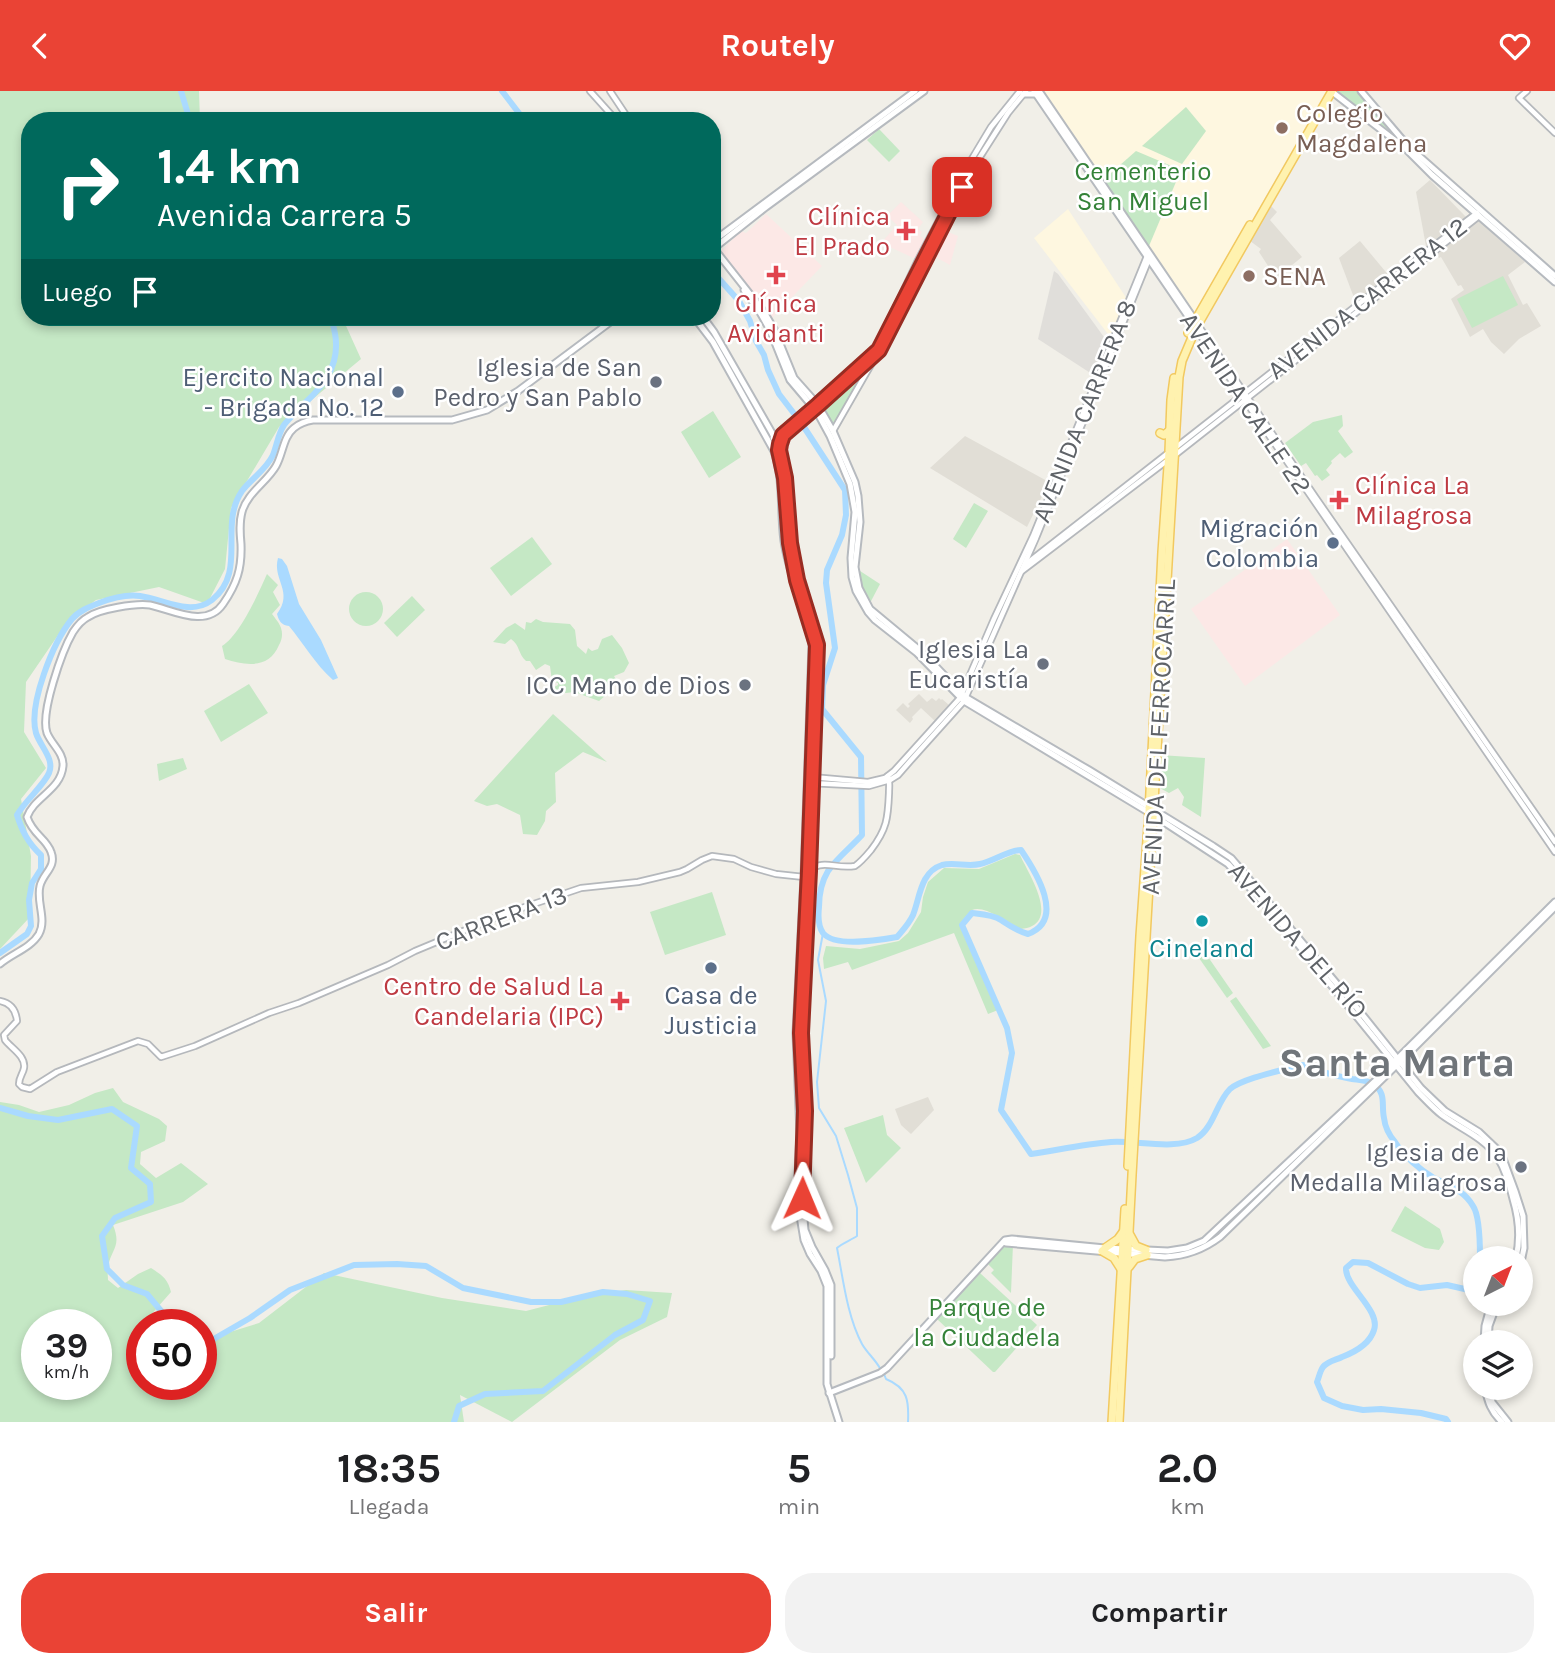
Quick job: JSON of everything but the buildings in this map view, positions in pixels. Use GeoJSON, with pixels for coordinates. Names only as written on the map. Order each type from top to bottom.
{"type":"FeatureCollection","features":[{"type":"Feature","properties":{"kind":"main road"},"geometry":{"type":"LineString","coordinates":[[721,241],[915,91]]}},
{"type":"Feature","properties":{"kind":"main road"},"geometry":{"type":"LineString","coordinates":[[721,241],[923,91]]}},
{"type":"Feature","properties":{"kind":"main road"},"geometry":{"type":"LineString","coordinates":[[1331,91],[1398,142],[1555,282]]}},
{"type":"Feature","properties":{"kind":"main road","name":"AVENIDA DEL FERROCARRIL"},"geometry":{"type":"LineString","coordinates":[[1151,811],[1162,552],[1182,361],[1200,311],[1331,91]]}},
{"type":"Feature","properties":{"kind":"main road","name":"AVENIDA DEL FERROCARRIL"},"geometry":{"type":"LineString","coordinates":[[1119,1422],[1140,936],[1151,811],[1172,454],[1171,400],[1177,361],[1195,324],[1331,91]]}},
{"type":"Feature","properties":{"kind":"main road"},"geometry":{"type":"LineString","coordinates":[[1361,91],[1401,138],[1479,214],[1555,276]]}},
{"type":"Feature","properties":{"kind":"main road"},"geometry":{"type":"LineString","coordinates":[[1022,92],[1038,92]]}},
{"type":"Feature","properties":{"kind":"main road","name":"AVENIDA CALLE 22"},"geometry":{"type":"LineString","coordinates":[[1038,92],[1189,311],[1195,324]]}},
{"type":"Feature","properties":{"kind":"main road","name":"AVENIDA CALLE 22"},"geometry":{"type":"LineString","coordinates":[[1149,256],[1195,324]]}},
{"type":"Feature","properties":{"kind":"main road","name":"AVENIDA DEL RÍO"},"geometry":{"type":"LineString","coordinates":[[721,257],[764,312],[794,378],[833,431],[855,482],[858,496],[860,522],[855,567],[859,588],[876,615],[923,653],[963,697],[1140,801],[1151,811]]}},
{"type":"Feature","properties":{"kind":"main road"},"geometry":{"type":"LineString","coordinates":[[1189,311],[1200,311]]}},
{"type":"Feature","properties":{"kind":"main road"},"geometry":{"type":"LineString","coordinates":[[0,964],[35,940],[41,927],[40,884],[53,860],[49,848],[32,830],[27,817],[32,807],[49,793],[63,768],[61,755],[50,738],[45,723],[49,697],[66,645],[80,623],[95,613],[140,604],[196,617],[216,612],[240,574],[240,522],[244,506],[276,467],[288,434],[300,423],[313,420],[452,419],[487,410],[518,391],[605,326]]}},
{"type":"Feature","properties":{"kind":"main road"},"geometry":{"type":"LineString","coordinates":[[701,326],[779,450]]}},
{"type":"Feature","properties":{"kind":"main road"},"geometry":{"type":"LineString","coordinates":[[709,326],[770,430],[780,470],[784,544],[812,645],[809,871],[801,1033],[805,1111],[802,1198],[805,1230],[831,1285],[830,1392]]}},
{"type":"Feature","properties":{"kind":"main road","name":"AVENIDA DEL RÍO"},"geometry":{"type":"LineString","coordinates":[[815,405],[850,484],[855,522],[851,567],[853,582],[862,603],[874,619],[917,653],[963,697],[1151,811],[1223,859],[1271,911],[1429,1103],[1476,1136],[1498,1158],[1518,1217],[1518,1246]]}},
{"type":"Feature","properties":{"kind":"main road"},"geometry":{"type":"LineString","coordinates":[[770,430],[781,434],[779,450],[785,478],[790,543],[797,580],[817,645],[796,1033],[800,1134],[797,1198],[804,1240],[827,1286],[827,1384],[841,1422]]}},
{"type":"Feature","properties":{"kind":"main road"},"geometry":{"type":"LineString","coordinates":[[1160,433],[1164,435],[1170,430]]}},
{"type":"Feature","properties":{"kind":"main road"},"geometry":{"type":"LineString","coordinates":[[1140,801],[1150,793]]}},
{"type":"Feature","properties":{"kind":"main road"},"geometry":{"type":"LineString","coordinates":[[1397,1062],[1555,902]]}},
{"type":"Feature","properties":{"kind":"main road"},"geometry":{"type":"LineString","coordinates":[[830,1392],[887,1368],[1005,1240],[1146,1253],[1177,1251],[1204,1241],[1376,1082],[1555,908]]}},
{"type":"Feature","properties":{"kind":"main road","name":"AVENIDA DEL RÍO"},"geometry":{"type":"LineString","coordinates":[[1397,1062],[1445,1111],[1479,1132],[1501,1153],[1522,1216],[1524,1246]]}},
{"type":"Feature","properties":{"kind":"main road"},"geometry":{"type":"LineString","coordinates":[[1104,1249],[1126,1232],[1136,1246],[1146,1253]]}},
{"type":"Feature","properties":{"kind":"main road"},"geometry":{"type":"LineString","coordinates":[[1104,1249],[1124,1270],[1146,1253]]}},
{"type":"Feature","properties":{"kind":"main road","name":"AVENIDA DEL FERROCARRIL"},"geometry":{"type":"LineString","coordinates":[[1112,1422],[1124,1270]]}},
{"type":"Feature","properties":{"kind":"main road"},"geometry":{"type":"LineString","coordinates":[[1488,1400],[1488,1404],[1502,1422]]}},
{"type":"Feature","properties":{"kind":"main road"},"geometry":{"type":"LineString","coordinates":[[1491,1400],[1508,1422]]}},
{"type":"Feature","properties":{"kind":"street"},"geometry":{"type":"LineString","coordinates":[[590,91],[609,112]]}},
{"type":"Feature","properties":{"kind":"street"},"geometry":{"type":"LineString","coordinates":[[610,91],[624,112]]}},
{"type":"Feature","properties":{"kind":"street"},"geometry":{"type":"LineString","coordinates":[[1527,91],[1520,98],[1555,132]]}},
{"type":"Feature","properties":{"kind":"street"},"geometry":{"type":"LineString","coordinates":[[833,431],[879,350],[971,171],[1022,92]]}},
{"type":"Feature","properties":{"kind":"street"},"geometry":{"type":"LineString","coordinates":[[772,441],[807,413],[880,341],[918,260],[967,167],[991,127],[1022,92]]}},
{"type":"Feature","properties":{"kind":"street","name":"AVENIDA CARRERA 12"},"geometry":{"type":"LineString","coordinates":[[1020,570],[1245,397],[1311,340],[1479,214]]}},
{"type":"Feature","properties":{"kind":"street","name":"AVENIDA CARRERA 8"},"geometry":{"type":"LineString","coordinates":[[1020,570],[1036,538],[1145,273],[1149,256]]}},
{"type":"Feature","properties":{"kind":"street","name":"AVENIDA CARRERA 8"},"geometry":{"type":"LineString","coordinates":[[1020,570],[1149,256]]}},
{"type":"Feature","properties":{"kind":"street"},"geometry":{"type":"LineString","coordinates":[[1145,273],[1149,269],[1156,269]]}},
{"type":"Feature","properties":{"kind":"street","name":"AVENIDA CALLE 22"},"geometry":{"type":"LineString","coordinates":[[1195,324],[1555,852]]}},
{"type":"Feature","properties":{"kind":"street"},"geometry":{"type":"LineString","coordinates":[[815,405],[879,350]]}},
{"type":"Feature","properties":{"kind":"street","name":"AVENIDA CALLE 22"},"geometry":{"type":"LineString","coordinates":[[1245,397],[1555,842]]}},
{"type":"Feature","properties":{"kind":"street"},"geometry":{"type":"LineString","coordinates":[[810,780],[869,784],[889,778],[963,697],[1020,570]]}},
{"type":"Feature","properties":{"kind":"street"},"geometry":{"type":"LineString","coordinates":[[804,877],[815,866],[855,866],[867,854],[885,828],[889,813],[889,778]]}},
{"type":"Feature","properties":{"kind":"street","name":"CARRERA 13"},"geometry":{"type":"LineString","coordinates":[[0,1002],[10,1006],[16,1015],[17,1021],[5,1035],[5,1040],[24,1060],[19,1084],[30,1089],[57,1072],[138,1041],[148,1044],[161,1058],[195,1046],[504,914],[581,888],[659,877],[687,869],[712,856],[734,859],[776,874],[804,877]]}},
{"type":"Feature","properties":{"kind":"shaded area"},"geometry":{"type":"Polygon","coordinates":[[[1035,91],[1326,91],[1193,324],[1035,91]]]}},
{"type":"Feature","properties":{"kind":"shaded area"},"geometry":{"type":"Polygon","coordinates":[[[1430,180],[1466,217],[1428,247],[1416,192],[1430,180]]]}},
{"type":"Feature","properties":{"kind":"shaded area","name":"Clínica El Prado"},"geometry":{"type":"Polygon","coordinates":[[[901,202],[923,222],[918,229],[922,232],[920,236],[926,240],[918,260],[881,243],[897,225],[887,216],[901,202]]]}},
{"type":"Feature","properties":{"kind":"shaded area"},"geometry":{"type":"Polygon","coordinates":[[[1271,206],[1277,212],[1270,220],[1302,257],[1276,278],[1259,252],[1261,249],[1250,241],[1271,206]]]}},
{"type":"Feature","properties":{"kind":"shaded area"},"geometry":{"type":"Polygon","coordinates":[[[1068,209],[1125,296],[1126,300],[1111,338],[1034,238],[1068,209]]]}},
{"type":"Feature","properties":{"kind":"shaded area","name":"Clínica Avidanti"},"geometry":{"type":"Polygon","coordinates":[[[766,214],[822,266],[771,319],[721,253],[741,231],[746,233],[766,214]]]}},
{"type":"Feature","properties":{"kind":"shaded area"},"geometry":{"type":"Polygon","coordinates":[[[1478,220],[1525,262],[1508,275],[1523,305],[1527,303],[1541,326],[1519,339],[1504,354],[1491,342],[1483,329],[1470,337],[1451,299],[1464,290],[1461,285],[1458,286],[1441,257],[1436,254],[1478,220]]]}},
{"type":"Feature","properties":{"kind":"shaded area"},"geometry":{"type":"Polygon","coordinates":[[[941,229],[958,236],[950,265],[928,253],[941,229]]]}},
{"type":"Feature","properties":{"kind":"shaded area"},"geometry":{"type":"Polygon","coordinates":[[[1360,241],[1390,277],[1356,303],[1339,258],[1360,241]]]}},
{"type":"Feature","properties":{"kind":"shaded area"},"geometry":{"type":"Polygon","coordinates":[[[1054,271],[1109,344],[1095,376],[1038,339],[1054,271]]]}},
{"type":"Feature","properties":{"kind":"shaded area"},"geometry":{"type":"Polygon","coordinates":[[[965,436],[1049,482],[1027,527],[930,468],[965,436]]]}},
{"type":"Feature","properties":{"kind":"shaded area"},"geometry":{"type":"Polygon","coordinates":[[[1287,539],[1340,615],[1245,686],[1191,609],[1287,539]]]}},
{"type":"Feature","properties":{"kind":"shaded area"},"geometry":{"type":"Polygon","coordinates":[[[919,694],[927,702],[932,698],[936,701],[939,698],[949,705],[935,721],[921,708],[910,723],[896,710],[903,703],[908,708],[908,704],[919,694]]]}},
{"type":"Feature","properties":{"kind":"shaded area"},"geometry":{"type":"Polygon","coordinates":[[[928,1097],[934,1110],[911,1134],[901,1125],[895,1109],[928,1097]]]}},
{"type":"Feature","properties":{"kind":"green space"},"geometry":{"type":"Polygon","coordinates":[[[0,91],[199,91],[200,112],[21,112],[21,326],[346,326],[361,359],[279,427],[231,508],[225,569],[207,604],[159,587],[96,600],[67,622],[26,682],[24,732],[46,768],[21,799],[31,856],[30,917],[0,949],[0,91]]]}},
{"type":"Feature","properties":{"kind":"green space"},"geometry":{"type":"Polygon","coordinates":[[[1336,91],[1357,91],[1391,133],[1336,91]]]}},
{"type":"Feature","properties":{"kind":"green space"},"geometry":{"type":"Polygon","coordinates":[[[1186,107],[1206,131],[1182,164],[1142,146],[1186,107]]]}},
{"type":"Feature","properties":{"kind":"green space"},"geometry":{"type":"Polygon","coordinates":[[[879,129],[900,151],[889,162],[867,140],[879,129]]]}},
{"type":"Feature","properties":{"kind":"green space","name":"Cementerio San Miguel"},"geometry":{"type":"Polygon","coordinates":[[[1136,151],[1181,170],[1149,246],[1103,180],[1136,151]]]}},
{"type":"Feature","properties":{"kind":"green space"},"geometry":{"type":"Polygon","coordinates":[[[1503,276],[1518,305],[1472,328],[1457,299],[1503,276]]]}},
{"type":"Feature","properties":{"kind":"green space"},"geometry":{"type":"Polygon","coordinates":[[[871,360],[871,363],[833,427],[820,405],[871,360]]]}},
{"type":"Feature","properties":{"kind":"green space"},"geometry":{"type":"Polygon","coordinates":[[[713,411],[741,457],[709,478],[681,432],[713,411]]]}},
{"type":"Feature","properties":{"kind":"green space"},"geometry":{"type":"Polygon","coordinates":[[[1342,415],[1343,426],[1338,431],[1353,452],[1345,458],[1340,453],[1331,461],[1326,470],[1330,475],[1322,481],[1306,463],[1301,466],[1285,443],[1313,422],[1342,415]]]}},
{"type":"Feature","properties":{"kind":"green space"},"geometry":{"type":"Polygon","coordinates":[[[974,503],[988,511],[966,548],[953,539],[974,503]]]}},
{"type":"Feature","properties":{"kind":"green space"},"geometry":{"type":"Polygon","coordinates":[[[532,537],[552,564],[511,596],[490,568],[532,537]]]}},
{"type":"Feature","properties":{"kind":"green space"},"geometry":{"type":"Polygon","coordinates":[[[857,569],[880,584],[870,603],[860,585],[857,569]]]}},
{"type":"Feature","properties":{"kind":"green space"},"geometry":{"type":"Polygon","coordinates":[[[267,574],[278,585],[273,592],[280,605],[272,614],[281,628],[280,643],[275,653],[263,662],[249,664],[225,659],[222,646],[242,624],[267,574]]]}},
{"type":"Feature","properties":{"kind":"green space"},"geometry":{"type":"Polygon","coordinates":[[[366,592],[378,597],[383,609],[378,621],[366,626],[354,621],[349,609],[354,597],[366,592]]]}},
{"type":"Feature","properties":{"kind":"green space"},"geometry":{"type":"Polygon","coordinates":[[[412,596],[425,610],[397,637],[384,623],[412,596]]]}},
{"type":"Feature","properties":{"kind":"green space"},"geometry":{"type":"Polygon","coordinates":[[[536,619],[570,624],[575,630],[577,646],[586,654],[588,648],[592,651],[598,649],[602,639],[612,635],[629,663],[624,672],[614,676],[617,681],[611,691],[599,701],[574,692],[556,690],[554,687],[558,683],[552,681],[550,666],[545,664],[536,670],[530,661],[523,658],[511,639],[505,644],[493,642],[515,623],[525,630],[526,622],[531,623],[536,619]]]}},
{"type":"Feature","properties":{"kind":"green space"},"geometry":{"type":"Polygon","coordinates":[[[249,684],[268,713],[221,742],[204,711],[249,684]]]}},
{"type":"Feature","properties":{"kind":"green space"},"geometry":{"type":"Polygon","coordinates":[[[553,714],[607,762],[583,752],[555,773],[556,802],[546,811],[545,821],[537,835],[523,834],[520,815],[497,804],[487,806],[474,801],[553,714]]]}},
{"type":"Feature","properties":{"kind":"green space"},"geometry":{"type":"Polygon","coordinates":[[[1160,755],[1205,758],[1201,817],[1182,805],[1184,797],[1178,788],[1169,793],[1158,787],[1160,755]]]}},
{"type":"Feature","properties":{"kind":"green space"},"geometry":{"type":"Polygon","coordinates":[[[183,758],[187,769],[159,781],[157,764],[183,758]]]}},
{"type":"Feature","properties":{"kind":"green space"},"geometry":{"type":"Polygon","coordinates":[[[1015,854],[1020,855],[1038,892],[1041,902],[1039,920],[1031,927],[1021,929],[990,912],[977,909],[970,911],[960,924],[998,1010],[988,1014],[954,933],[852,970],[848,962],[824,969],[826,946],[860,949],[899,941],[908,933],[921,912],[928,882],[944,868],[979,869],[1015,854]]]}},
{"type":"Feature","properties":{"kind":"green space"},"geometry":{"type":"Polygon","coordinates":[[[712,892],[726,935],[665,955],[650,912],[712,892]]]}},
{"type":"Feature","properties":{"kind":"green space"},"geometry":{"type":"Polygon","coordinates":[[[1206,954],[1233,993],[1227,998],[1199,958],[1206,954]]]}},
{"type":"Feature","properties":{"kind":"green space"},"geometry":{"type":"Polygon","coordinates":[[[1236,997],[1271,1046],[1263,1049],[1230,1001],[1236,997]]]}},
{"type":"Feature","properties":{"kind":"green space"},"geometry":{"type":"Polygon","coordinates":[[[113,1088],[123,1102],[159,1119],[167,1126],[165,1141],[141,1152],[140,1164],[156,1178],[181,1163],[208,1184],[183,1202],[113,1225],[116,1243],[109,1261],[108,1280],[118,1288],[151,1268],[164,1278],[171,1292],[156,1309],[126,1309],[126,1400],[217,1400],[217,1336],[259,1323],[324,1273],[442,1298],[526,1311],[584,1296],[626,1290],[672,1293],[667,1317],[620,1340],[512,1422],[460,1395],[464,1422],[0,1422],[0,1102],[39,1112],[69,1105],[113,1088]]]}},
{"type":"Feature","properties":{"kind":"green space"},"geometry":{"type":"Polygon","coordinates":[[[883,1115],[887,1135],[901,1148],[866,1183],[844,1128],[883,1115]]]}},
{"type":"Feature","properties":{"kind":"green space"},"geometry":{"type":"Polygon","coordinates":[[[1405,1206],[1440,1229],[1444,1242],[1439,1250],[1425,1248],[1391,1231],[1405,1206]]]}},
{"type":"Feature","properties":{"kind":"green space"},"geometry":{"type":"Polygon","coordinates":[[[1009,1244],[1013,1244],[1011,1293],[991,1273],[994,1270],[988,1264],[1009,1244]]]}},
{"type":"Feature","properties":{"kind":"green space","name":"Parque de la Ciudadela"},"geometry":{"type":"Polygon","coordinates":[[[980,1273],[1037,1325],[995,1372],[937,1319],[980,1273]]]}},
{"type":"Feature","properties":{"kind":"water"},"geometry":{"type":"Polygon","coordinates":[[[278,558],[287,566],[299,604],[321,640],[338,678],[333,680],[327,674],[289,626],[282,624],[279,619],[277,614],[282,606],[283,592],[278,573],[278,558]]]}},
{"type":"Feature","properties":{"kind":"waterway"},"geometry":{"type":"LineString","coordinates":[[181,91],[187,112]]}},
{"type":"Feature","properties":{"kind":"waterway"},"geometry":{"type":"LineString","coordinates":[[502,91],[518,112]]}},
{"type":"Feature","properties":{"kind":"waterway"},"geometry":{"type":"LineString","coordinates":[[721,281],[739,301],[750,321],[779,394],[845,490],[846,515],[842,535],[827,570],[826,583],[835,648],[823,685],[822,709],[861,757],[862,835],[828,871],[824,879],[818,914],[823,933],[829,938],[847,942],[897,937],[911,918],[925,879],[935,868],[947,864],[980,864],[1021,850],[1034,870],[1044,895],[1045,918],[1039,927],[1028,934],[995,917],[972,913],[962,925],[1007,1028],[1012,1053],[1001,1110],[1031,1154],[1111,1142],[1188,1142],[1203,1133],[1225,1095],[1236,1085],[1301,1065],[1307,1066],[1333,1075],[1368,1082],[1380,1091],[1386,1128],[1399,1147],[1418,1167],[1461,1192],[1473,1206],[1480,1246]]}},
{"type":"Feature","properties":{"kind":"waterway"},"geometry":{"type":"LineString","coordinates":[[0,953],[27,934],[31,926],[29,900],[32,883],[41,869],[41,855],[26,837],[17,815],[49,773],[49,758],[36,733],[34,721],[44,674],[57,643],[81,611],[109,600],[135,596],[195,607],[212,600],[223,588],[231,562],[235,505],[242,491],[270,460],[284,425],[328,376],[336,352],[333,326]]}},
{"type":"Feature","properties":{"kind":"waterway"},"geometry":{"type":"LineString","coordinates":[[823,933],[818,960],[826,1001],[817,1082],[819,1108],[836,1136],[857,1208],[857,1236],[837,1248],[846,1297],[857,1333],[881,1370]]}},
{"type":"Feature","properties":{"kind":"waterway"},"geometry":{"type":"LineString","coordinates":[[0,1108],[28,1116],[58,1120],[112,1109],[137,1126],[131,1168],[150,1184],[151,1202],[115,1218],[102,1236],[107,1269],[123,1285],[147,1294],[160,1309]]}},
{"type":"Feature","properties":{"kind":"waterway"},"geometry":{"type":"LineString","coordinates":[[1448,1422],[1446,1419],[1421,1413],[1363,1410],[1342,1406],[1324,1398],[1317,1382],[1325,1365],[1361,1347],[1374,1330],[1372,1315],[1347,1275],[1346,1268],[1353,1262],[1368,1263],[1420,1288],[1447,1285],[1463,1289]]}},
{"type":"Feature","properties":{"kind":"waterway"},"geometry":{"type":"LineString","coordinates":[[217,1337],[290,1290],[354,1265],[426,1266],[463,1288],[531,1302],[561,1302],[603,1292],[627,1294],[650,1301],[643,1320],[615,1335],[543,1391],[485,1394],[459,1406],[454,1422]]}},
{"type":"Feature","properties":{"kind":"waterway"},"geometry":{"type":"LineString","coordinates":[[884,1374],[886,1379],[899,1387],[906,1396],[908,1422]]}},
{"type":"Feature","properties":{"kind":"place","name":"Colegio Magdalena"},"geometry":{"type":"Point","coordinates":[1282,128]}},
{"type":"Feature","properties":{"kind":"place","name":"Clínica El Prado"},"geometry":{"type":"Point","coordinates":[906,231]}},
{"type":"Feature","properties":{"kind":"place","name":"Clínica Avidanti"},"geometry":{"type":"Point","coordinates":[776,275]}},
{"type":"Feature","properties":{"kind":"place","name":"SENA"},"geometry":{"type":"Point","coordinates":[1249,276]}},
{"type":"Feature","properties":{"kind":"place","name":"Iglesia de San Pedro y San Pablo"},"geometry":{"type":"Point","coordinates":[656,382]}},
{"type":"Feature","properties":{"kind":"place","name":"Ejercito Nacional - Brigada No. 12"},"geometry":{"type":"Point","coordinates":[398,392]}},
{"type":"Feature","properties":{"kind":"place","name":"Clínica La Milagrosa"},"geometry":{"type":"Point","coordinates":[1339,500]}},
{"type":"Feature","properties":{"kind":"place","name":"Migración Colombia"},"geometry":{"type":"Point","coordinates":[1333,543]}},
{"type":"Feature","properties":{"kind":"place","name":"Iglesia La Eucaristía"},"geometry":{"type":"Point","coordinates":[1043,664]}},
{"type":"Feature","properties":{"kind":"place","name":"ICC Mano de Dios"},"geometry":{"type":"Point","coordinates":[745,685]}},
{"type":"Feature","properties":{"kind":"place","name":"Cineland"},"geometry":{"type":"Point","coordinates":[1202,921]}},
{"type":"Feature","properties":{"kind":"place","name":"Casa de Justicia"},"geometry":{"type":"Point","coordinates":[711,968]}},
{"type":"Feature","properties":{"kind":"place","name":"Centro de Salud La Candelaria (IPC)"},"geometry":{"type":"Point","coordinates":[620,1001]}},
{"type":"Feature","properties":{"kind":"place","name":"Iglesia de la Medalla Milagrosa"},"geometry":{"type":"Point","coordinates":[1521,1167]}},
{"type":"Feature","properties":{"kind":"district","name":"Santa Marta"},"geometry":{"type":"Point","coordinates":[1397,1062]}},
{"type":"Feature","properties":{"kind":"route"},"geometry":{"type":"LineString","coordinates":[[802,1198],[805,1111],[801,1033],[817,645],[797,580],[790,543],[785,478],[779,450],[783,435],[879,350],[962,187]]}}]}
